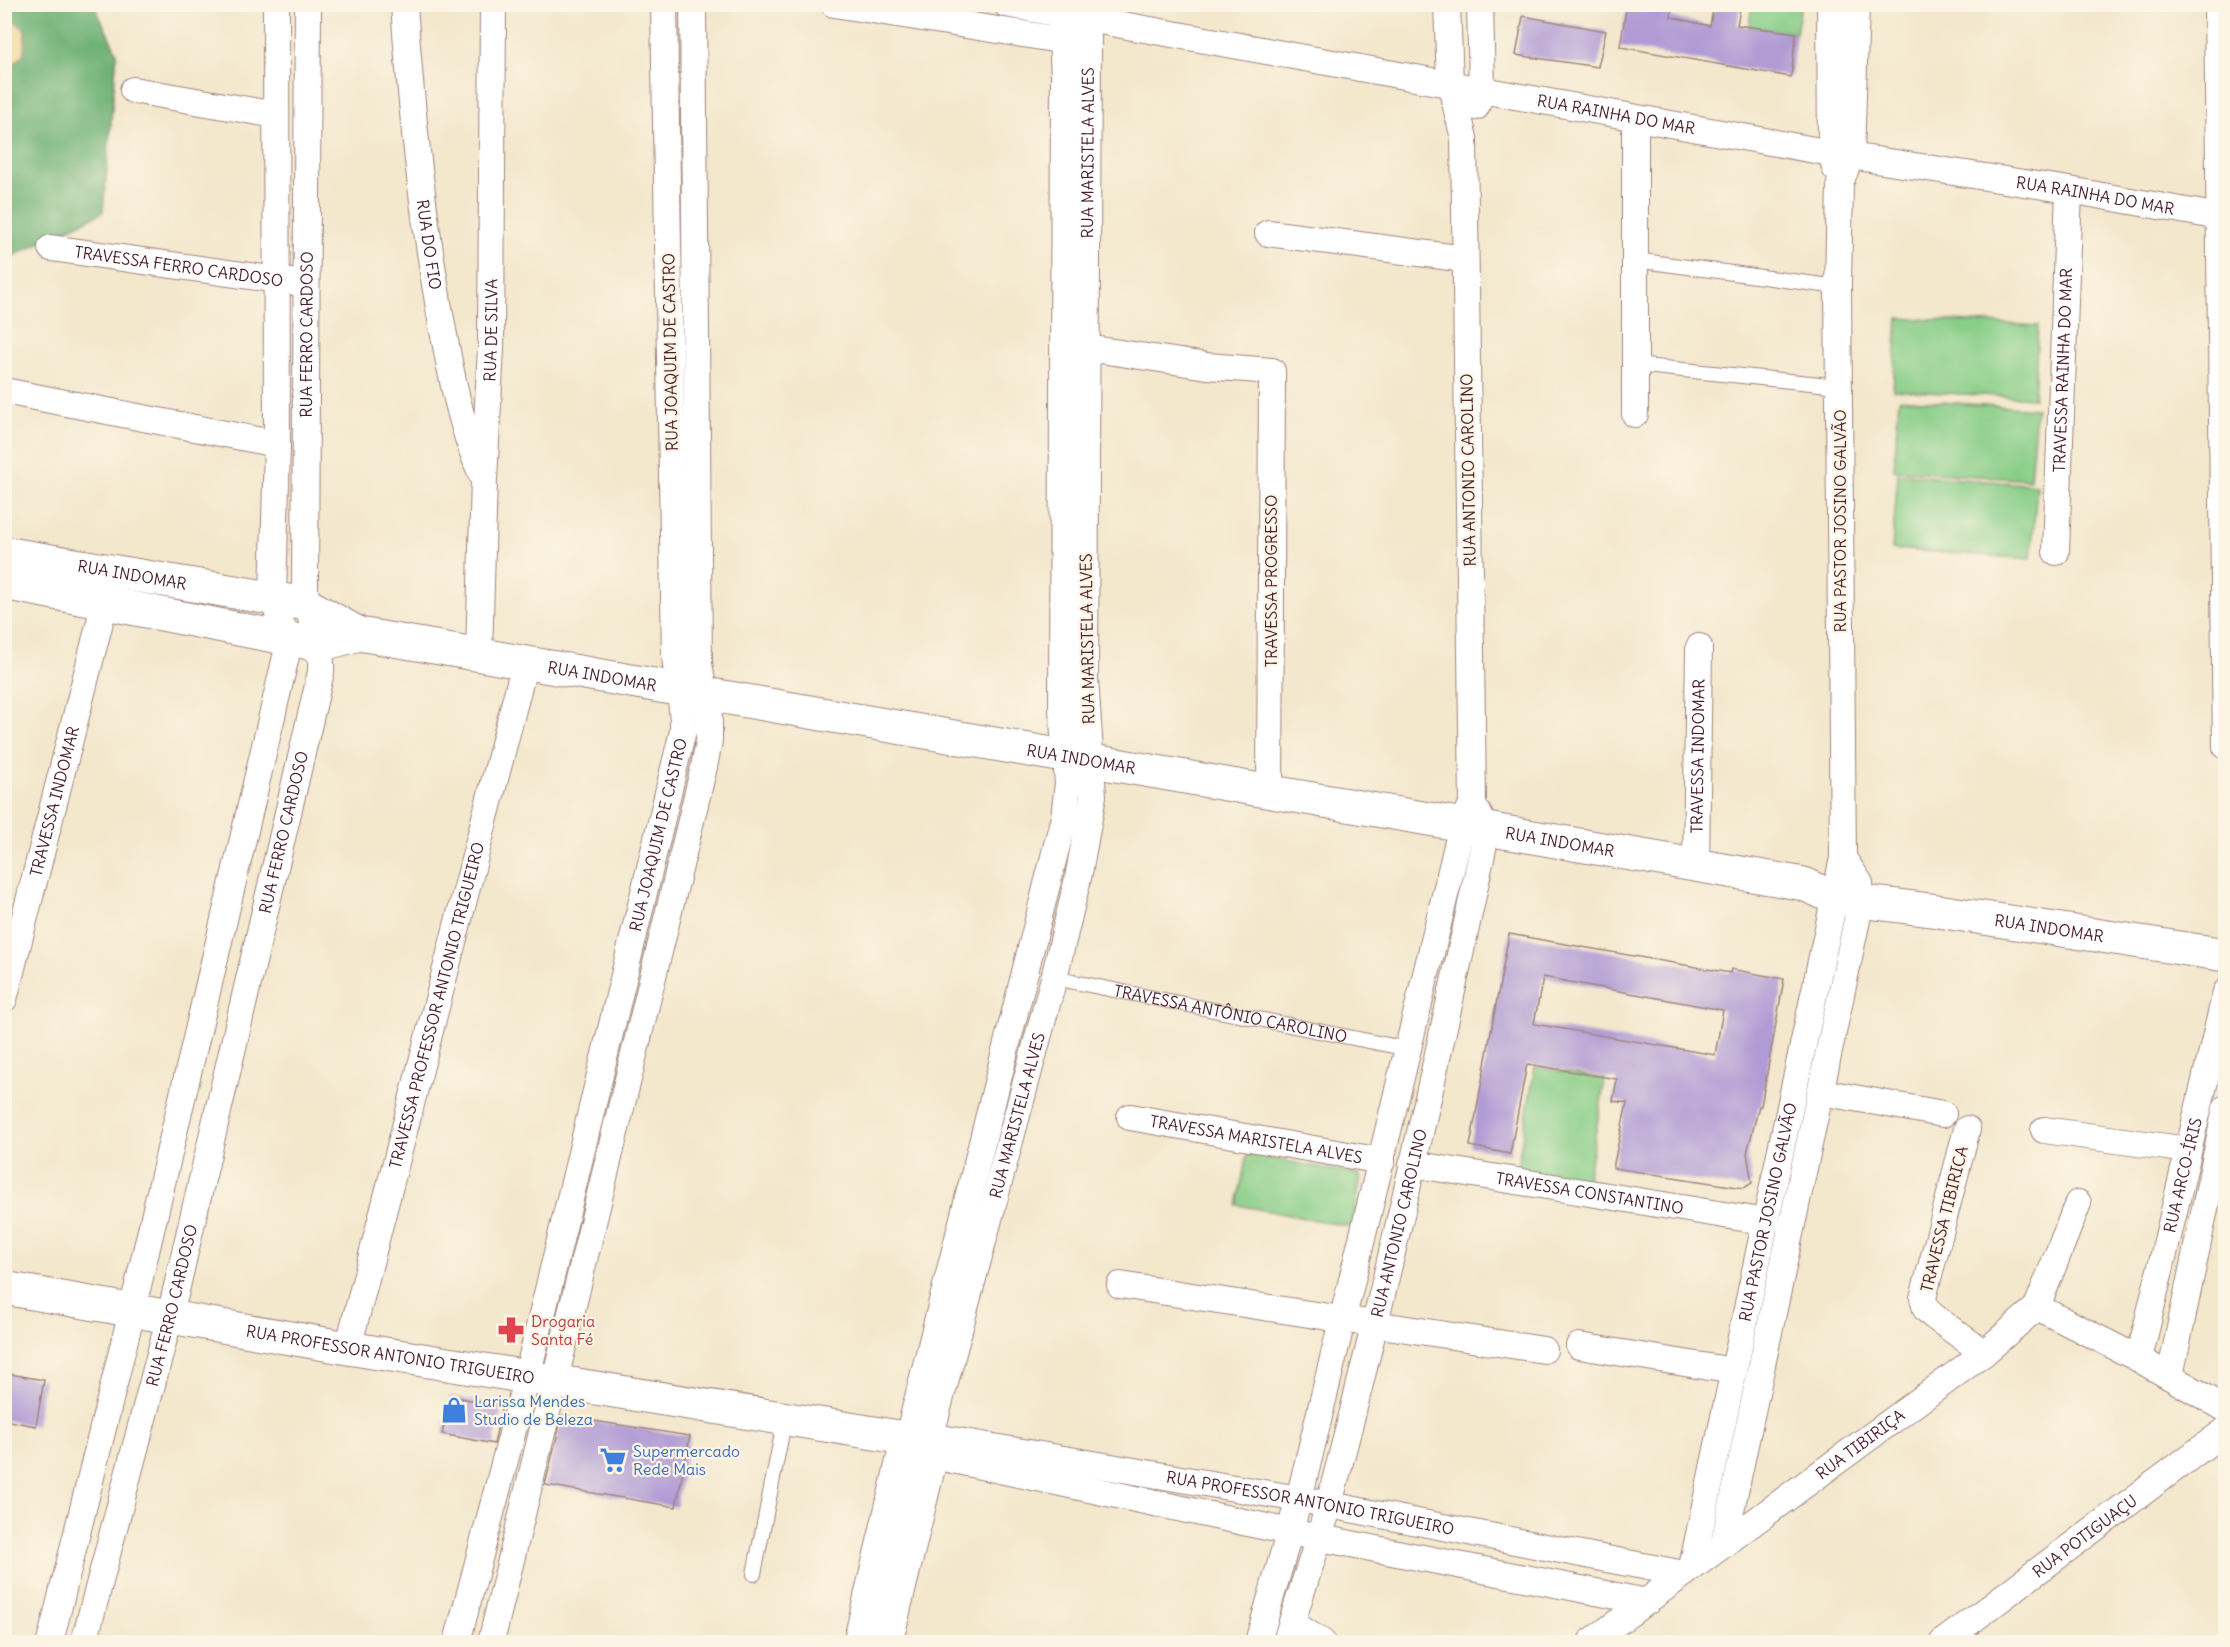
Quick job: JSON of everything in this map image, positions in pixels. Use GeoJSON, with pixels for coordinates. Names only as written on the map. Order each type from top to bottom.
{"type":"FeatureCollection","features":[{"type":"Feature","properties":{"kind":"street","name":"RUA FERRO CARDOSO"},"geometry":{"type":"LineString","coordinates":[[50,1642],[132,1311],[269,737],[287,652],[286,638],[273,598],[277,444],[276,4]]}},
{"type":"Feature","properties":{"kind":"street","name":"RUA FERRO CARDOSO"},"geometry":{"type":"LineString","coordinates":[[84,1642],[170,1316],[321,672],[320,645],[306,604],[304,575],[308,4]]}},
{"type":"Feature","properties":{"kind":"street","name":"RUA DO FIO"},"geometry":{"type":"LineString","coordinates":[[404,4],[411,101],[429,255],[453,390],[465,432],[484,478]]}},
{"type":"Feature","properties":{"kind":"street","name":"RUA DE SILVA"},"geometry":{"type":"LineString","coordinates":[[479,654],[484,478],[491,348],[493,4]]}},
{"type":"Feature","properties":{"kind":"street","name":"RUA JOAQUIM DE CASTRO"},"geometry":{"type":"LineString","coordinates":[[457,1642],[541,1379],[709,741],[709,718],[691,691],[675,655],[664,4]]}},
{"type":"Feature","properties":{"kind":"street","name":"RUA JOAQUIM DE CASTRO"},"geometry":{"type":"LineString","coordinates":[[691,691],[699,664],[693,4]]}},
{"type":"Feature","properties":{"kind":"street"},"geometry":{"type":"LineString","coordinates":[[834,4],[1062,42],[1088,44]]}},
{"type":"Feature","properties":{"kind":"street","name":"RUA RAINHA DO MAR"},"geometry":{"type":"LineString","coordinates":[[1006,4],[1075,10],[1482,91],[1841,154],[2222,217]]}},
{"type":"Feature","properties":{"kind":"street","name":"RUA ANTONIO CAROLINO"},"geometry":{"type":"LineString","coordinates":[[1289,1633],[1329,1505],[1375,1325],[1449,1008],[1474,819],[1464,138],[1450,83],[1448,4]]}},
{"type":"Feature","properties":{"kind":"street","name":"RUA ANTONIO CAROLINO"},"geometry":{"type":"LineString","coordinates":[[1464,138],[1482,91],[1480,4]]}},
{"type":"Feature","properties":{"kind":"street","name":"RUA PASTOR JOSINO GALVÃO"},"geometry":{"type":"LineString","coordinates":[[1830,4],[1841,154]]}},
{"type":"Feature","properties":{"kind":"street","name":"RUA PASTOR JOSINO GALVÃO"},"geometry":{"type":"LineString","coordinates":[[1724,1543],[1821,1092],[1847,884],[1838,287],[1841,154],[1856,4]]}},
{"type":"Feature","properties":{"kind":"street"},"geometry":{"type":"LineString","coordinates":[[2217,4],[2222,217],[2226,746]]}},
{"type":"Feature","properties":{"kind":"street","name":"RUA MARISTELA ALVES"},"geometry":{"type":"LineString","coordinates":[[860,1642],[1054,978],[1078,878],[1093,796],[1062,709],[1064,75],[1062,42],[1075,10]]}},
{"type":"Feature","properties":{"kind":"street","name":"RUA MARISTELA ALVES"},"geometry":{"type":"LineString","coordinates":[[886,1642],[919,1445],[1064,817],[1068,783],[1078,759],[1085,679],[1088,44],[1075,10]]}},
{"type":"Feature","properties":{"kind":"street"},"geometry":{"type":"LineString","coordinates":[[133,90],[276,116]]}},
{"type":"Feature","properties":{"kind":"street"},"geometry":{"type":"LineString","coordinates":[[1635,118],[1635,414]]}},
{"type":"Feature","properties":{"kind":"street","name":"TRAVESSA RAINHA DO MAR"},"geometry":{"type":"LineString","coordinates":[[2056,552],[2069,190]]}},
{"type":"Feature","properties":{"kind":"street"},"geometry":{"type":"LineString","coordinates":[[1268,233],[1465,260]]}},
{"type":"Feature","properties":{"kind":"street","name":"TRAVESSA FERRO CARDOSO"},"geometry":{"type":"LineString","coordinates":[[51,248],[307,284]]}},
{"type":"Feature","properties":{"kind":"street","name":"TRAVESSA PROGRESSO"},"geometry":{"type":"LineString","coordinates":[[1087,348],[1207,366],[1272,371],[1270,792]]}},
{"type":"Feature","properties":{"kind":"street"},"geometry":{"type":"LineString","coordinates":[[4,391],[277,444]]}},
{"type":"Feature","properties":{"kind":"street","name":"RUA INDOMAR"},"geometry":{"type":"LineString","coordinates":[[4,553],[306,604],[359,634],[1270,792],[1474,819],[1696,866],[1804,885],[1847,884],[1924,889],[2226,934]]}},
{"type":"Feature","properties":{"kind":"street","name":"RUA INDOMAR"},"geometry":{"type":"LineString","coordinates":[[4,583],[320,645],[359,634]]}},
{"type":"Feature","properties":{"kind":"street","name":"TRAVESSA INDOMAR"},"geometry":{"type":"LineString","coordinates":[[4,999],[105,602]]}},
{"type":"Feature","properties":{"kind":"street","name":"TRAVESSA INDOMAR"},"geometry":{"type":"LineString","coordinates":[[1696,866],[1699,647]]}},
{"type":"Feature","properties":{"kind":"street","name":"TRAVESSA PROFESSOR ANTONIO TRIGUEIRO"},"geometry":{"type":"LineString","coordinates":[[348,1348],[525,663]]}},
{"type":"Feature","properties":{"kind":"street"},"geometry":{"type":"LineString","coordinates":[[269,737],[304,745]]}},
{"type":"Feature","properties":{"kind":"street"},"geometry":{"type":"LineString","coordinates":[[249,818],[286,824]]}},
{"type":"Feature","properties":{"kind":"street","name":"RUA ANTONIO CAROLINO"},"geometry":{"type":"LineString","coordinates":[[1258,1642],[1299,1499],[1408,1048],[1474,819]]}},
{"type":"Feature","properties":{"kind":"street","name":"RUA INDOMAR"},"geometry":{"type":"LineString","coordinates":[[1847,884],[1931,910],[2226,955]]}},
{"type":"Feature","properties":{"kind":"street","name":"RUA PASTOR JOSINO GALVÃO"},"geometry":{"type":"LineString","coordinates":[[1688,1571],[1847,884]]}},
{"type":"Feature","properties":{"kind":"street","name":"RUA ARCO-ÍRIS"},"geometry":{"type":"LineString","coordinates":[[2139,1359],[2226,992]]}},
{"type":"Feature","properties":{"kind":"street"},"geometry":{"type":"LineString","coordinates":[[1420,1004],[1449,1008]]}},
{"type":"Feature","properties":{"kind":"street"},"geometry":{"type":"LineString","coordinates":[[1821,1092],[1943,1114]]}},
{"type":"Feature","properties":{"kind":"street","name":"RUA ARCO-ÍRIS"},"geometry":{"type":"LineString","coordinates":[[2170,1376],[2226,1108]]}},
{"type":"Feature","properties":{"kind":"street","name":"TRAVESSA MARISTELA ALVES"},"geometry":{"type":"LineString","coordinates":[[1130,1117],[1382,1161]]}},
{"type":"Feature","properties":{"kind":"street","name":"TRAVESSA TIBIRICA"},"geometry":{"type":"LineString","coordinates":[[1967,1129],[1923,1298],[1926,1309],[1933,1316],[1984,1353]]}},
{"type":"Feature","properties":{"kind":"street"},"geometry":{"type":"LineString","coordinates":[[2044,1130],[2188,1150]]}},
{"type":"Feature","properties":{"kind":"street","name":"TRAVESSA CONSTANTINO"},"geometry":{"type":"LineString","coordinates":[[1412,1164],[1767,1222]]}},
{"type":"Feature","properties":{"kind":"street","name":"RUA TIBIRIÇA"},"geometry":{"type":"LineString","coordinates":[[1591,1642],[1984,1353],[2037,1307],[2078,1203]]}},
{"type":"Feature","properties":{"kind":"street"},"geometry":{"type":"LineString","coordinates":[[1120,1285],[1544,1350]]}},
{"type":"Feature","properties":{"kind":"street","name":"RUA PROFESSOR ANTONIO TRIGUEIRO"},"geometry":{"type":"LineString","coordinates":[[4,1288],[348,1348],[799,1420],[919,1445],[1290,1532],[1647,1602]]}},
{"type":"Feature","properties":{"kind":"street"},"geometry":{"type":"LineString","coordinates":[[2037,1307],[2139,1359],[2226,1409]]}},
{"type":"Feature","properties":{"kind":"street"},"geometry":{"type":"LineString","coordinates":[[1579,1346],[1734,1371]]}},
{"type":"Feature","properties":{"kind":"street","name":"RUA JOAQUIM DE CASTRO"},"geometry":{"type":"LineString","coordinates":[[490,1642],[541,1379]]}},
{"type":"Feature","properties":{"kind":"street","name":"RUA POTIGUAÇU"},"geometry":{"type":"LineString","coordinates":[[1943,1642],[2226,1430]]}},
{"type":"Feature","properties":{"kind":"street","name":"RUA PROFESSOR ANTONIO TRIGUEIRO"},"geometry":{"type":"LineString","coordinates":[[919,1445],[1299,1499],[1688,1571]]}},
{"type":"Feature","properties":{"kind":"street"},"geometry":{"type":"LineString","coordinates":[[1289,1633],[1322,1642]]}},
{"type":"Feature","properties":{"kind":"lane"},"geometry":{"type":"LineString","coordinates":[[1635,260],[1838,287]]}},
{"type":"Feature","properties":{"kind":"lane"},"geometry":{"type":"LineString","coordinates":[[1635,365],[1839,386]]}},
{"type":"Feature","properties":{"kind":"lane","name":"TRAVESSA ANTÔNIO CAROLINO"},"geometry":{"type":"LineString","coordinates":[[1054,978],[1408,1048]]}},
{"type":"Feature","properties":{"kind":"lane"},"geometry":{"type":"LineString","coordinates":[[754,1574],[799,1420]]}},
{"type":"Feature","properties":{"kind":"green space"},"geometry":{"type":"Polygon","coordinates":[[[5,5],[94,5],[117,53],[103,212],[5,260],[5,74],[24,53],[25,30],[5,15],[5,5]]]}},
{"type":"Feature","properties":{"kind":"green space"},"geometry":{"type":"Polygon","coordinates":[[[1752,5],[1801,5],[1796,33],[1749,27],[1752,5]]]}},
{"type":"Feature","properties":{"kind":"green space"},"geometry":{"type":"Polygon","coordinates":[[[1898,318],[2038,326],[2034,398],[1893,390],[1898,318]]]}},
{"type":"Feature","properties":{"kind":"green space"},"geometry":{"type":"Polygon","coordinates":[[[1899,399],[2036,409],[2030,480],[1894,470],[1899,399]]]}},
{"type":"Feature","properties":{"kind":"green space"},"geometry":{"type":"Polygon","coordinates":[[[1898,474],[2037,485],[2031,559],[1892,549],[1898,474]]]}},
{"type":"Feature","properties":{"kind":"green space"},"geometry":{"type":"Polygon","coordinates":[[[1535,1067],[1605,1079],[1586,1186],[1516,1174],[1535,1067]]]}},
{"type":"Feature","properties":{"kind":"green space"},"geometry":{"type":"Polygon","coordinates":[[[1247,1154],[1361,1175],[1352,1227],[1237,1205],[1247,1154]]]}},
{"type":"Feature","properties":{"kind":"sand"},"geometry":{"type":"Polygon","coordinates":[[[5,15],[25,29],[24,53],[5,74],[5,15]]]}},
{"type":"Feature","properties":{"kind":"building"},"geometry":{"type":"Polygon","coordinates":[[[1627,4],[1672,4],[1671,17],[1710,26],[1714,4],[1741,4],[1737,25],[1796,33],[1791,77],[1620,47],[1627,4]]]}},
{"type":"Feature","properties":{"kind":"building"},"geometry":{"type":"Polygon","coordinates":[[[1523,16],[1606,31],[1598,67],[1516,55],[1523,16]]]}},
{"type":"Feature","properties":{"kind":"building"},"geometry":{"type":"Polygon","coordinates":[[[1509,934],[1730,973],[1731,969],[1784,979],[1761,1106],[1759,1106],[1747,1153],[1752,1183],[1744,1188],[1613,1168],[1627,1103],[1613,1101],[1617,1079],[1527,1064],[1510,1154],[1470,1146],[1509,934]],[[1543,977],[1534,1024],[1715,1055],[1723,1010],[1543,977]]]}},
{"type":"Feature","properties":{"kind":"building"},"geometry":{"type":"Polygon","coordinates":[[[4,1373],[44,1380],[36,1426],[4,1420],[4,1373]]]}},
{"type":"Feature","properties":{"kind":"building"},"geometry":{"type":"Polygon","coordinates":[[[450,1396],[502,1406],[494,1444],[442,1434],[450,1396]]]}},
{"type":"Feature","properties":{"kind":"building","name":"Supermercado Rede Mais"},"geometry":{"type":"Polygon","coordinates":[[[562,1416],[690,1436],[676,1507],[545,1485],[562,1416]]]}},
{"type":"Feature","properties":{"kind":"place","name":"Drogaria Santa Fé"},"geometry":{"type":"Point","coordinates":[511,1330]}},
{"type":"Feature","properties":{"kind":"place","name":"Larissa Mendes Studio de Beleza"},"geometry":{"type":"Point","coordinates":[454,1410]}},
{"type":"Feature","properties":{"kind":"place","name":"Supermercado Rede Mais"},"geometry":{"type":"Point","coordinates":[613,1460]}}]}
